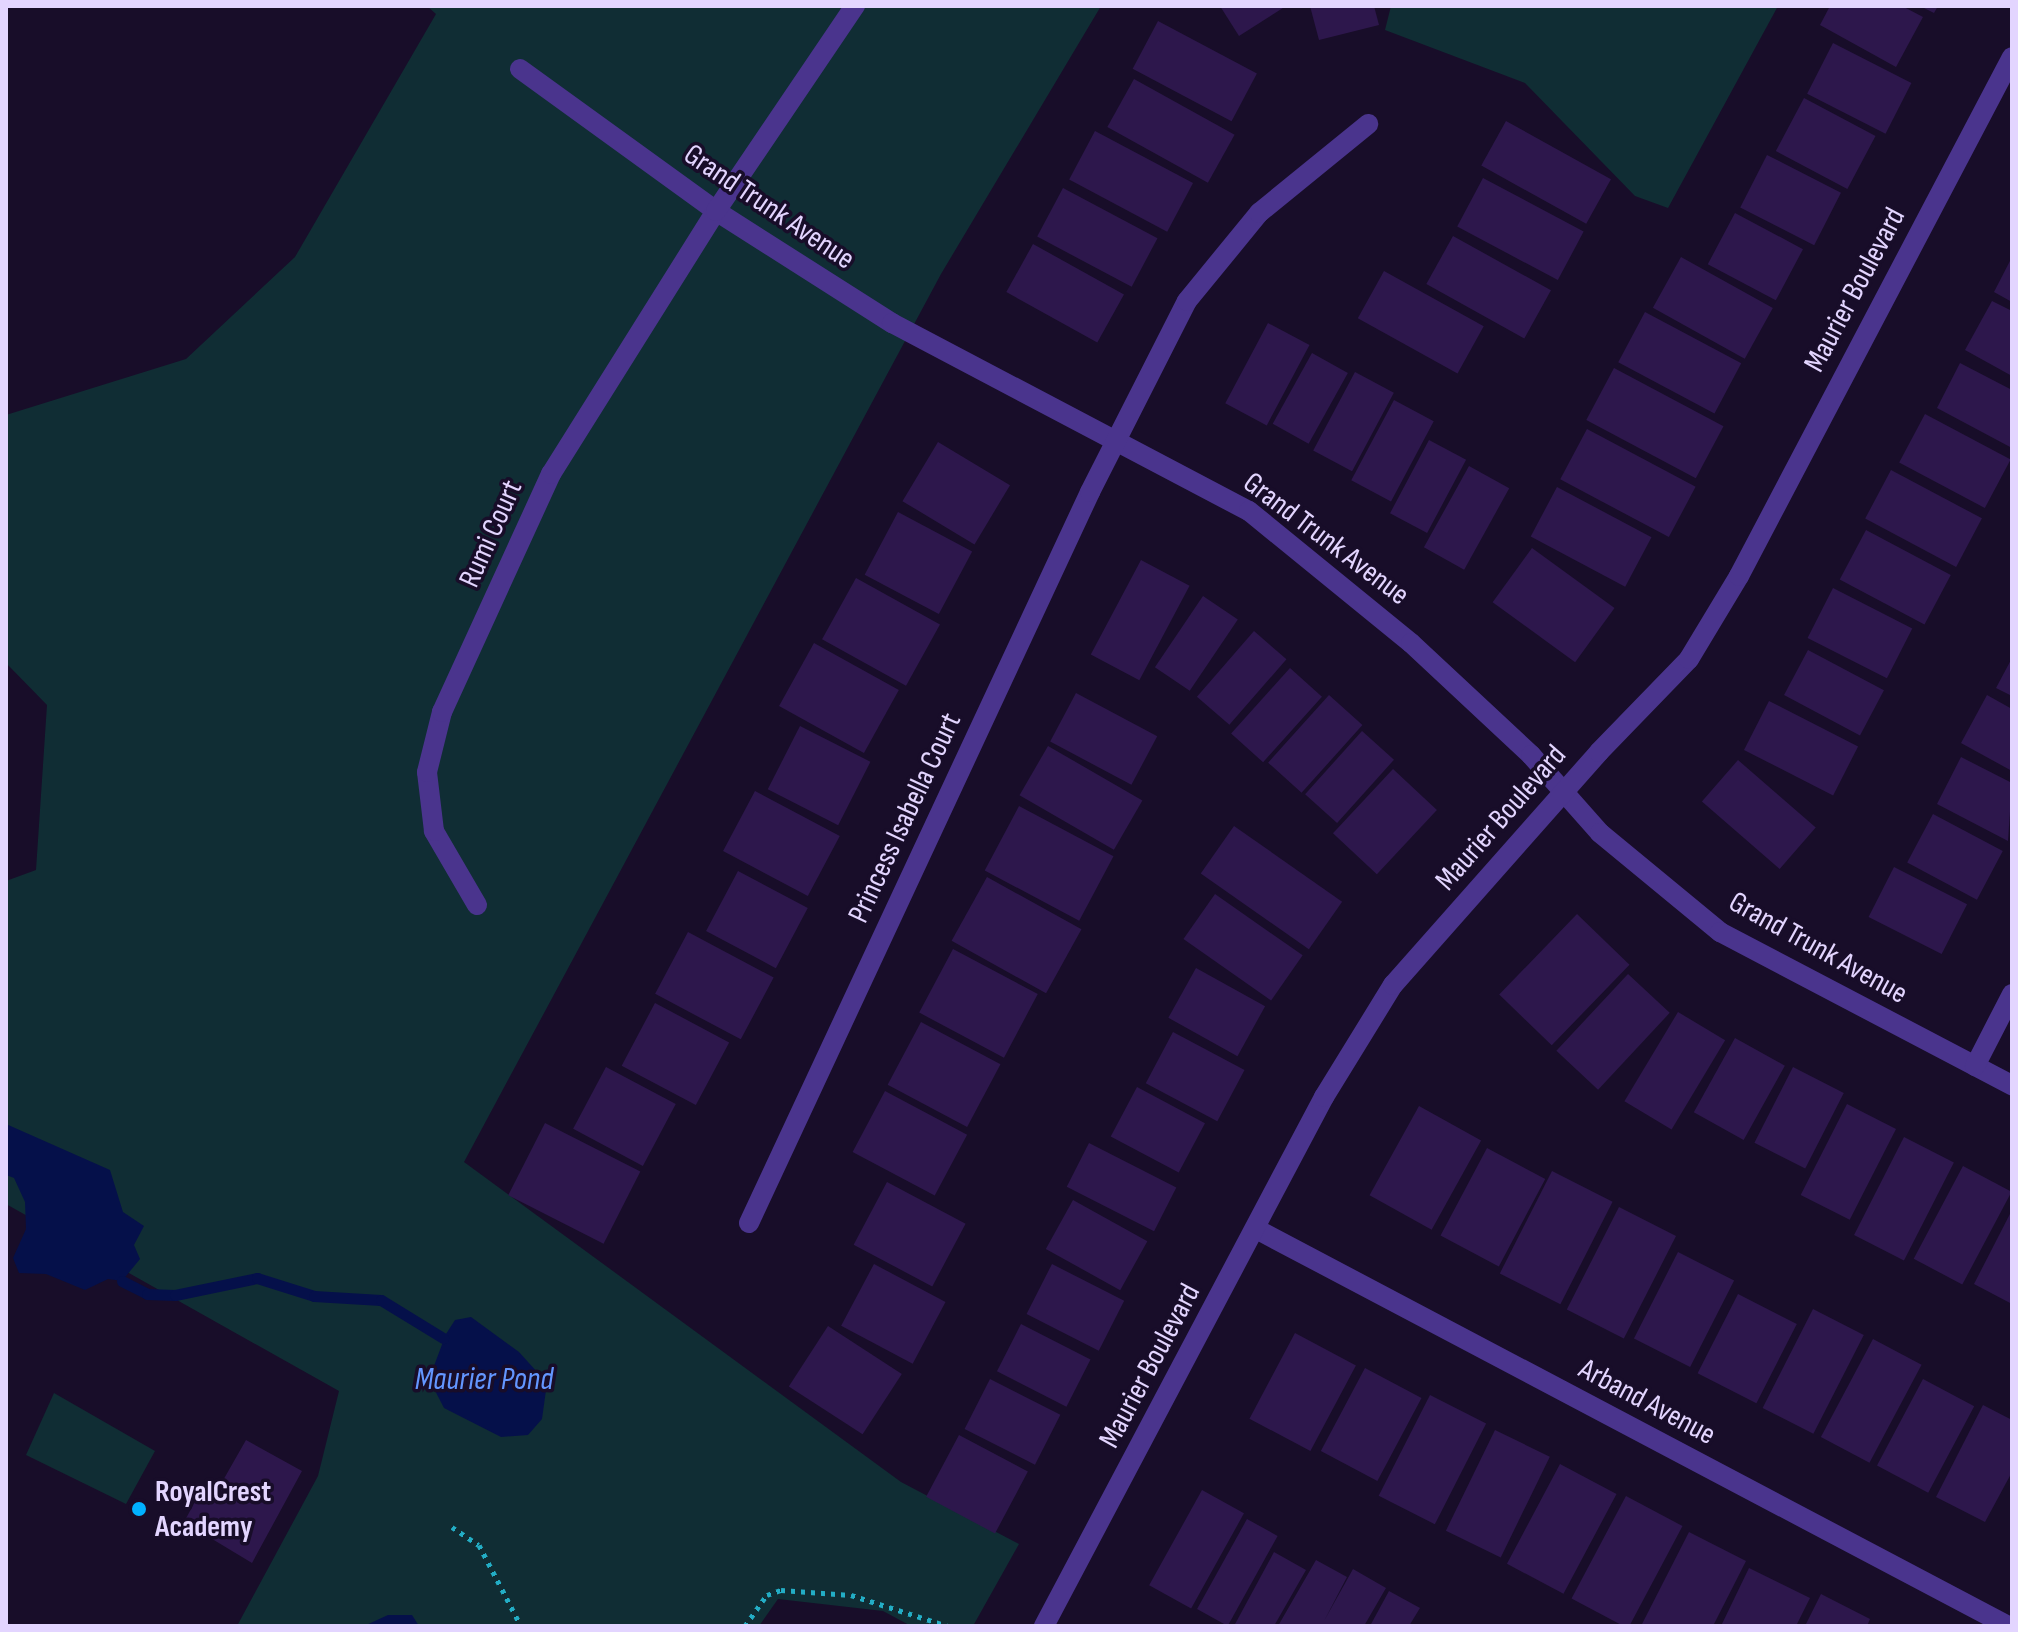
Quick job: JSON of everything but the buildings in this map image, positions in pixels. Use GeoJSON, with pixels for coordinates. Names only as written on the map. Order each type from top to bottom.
{"type":"FeatureCollection","features":[{"type":"Feature","properties":{"kind":"street","name":"Rumi Court"},"geometry":{"type":"LineString","coordinates":[[477,905],[434,831],[427,772],[442,712],[551,474],[716,211],[855,6]]}},
{"type":"Feature","properties":{"kind":"street","name":"Maurier Boulevard"},"geometry":{"type":"LineString","coordinates":[[1048,1624],[1258,1230],[1324,1097],[1393,985],[1566,790],[1689,659],[1739,576],[2011,61]]}},
{"type":"Feature","properties":{"kind":"street","name":"Grand Trunk Avenue"},"geometry":{"type":"LineString","coordinates":[[520,69],[716,211],[892,323],[1249,511],[1321,565],[1566,790],[1600,833],[1720,932],[2012,1085]]}},
{"type":"Feature","properties":{"kind":"street","name":"Princess Isabella Court"},"geometry":{"type":"LineString","coordinates":[[749,1223],[1117,440],[1187,301],[1259,213],[1368,124]]}},
{"type":"Feature","properties":{"kind":"street"},"geometry":{"type":"LineString","coordinates":[[1975,1066],[2012,994]]}},
{"type":"Feature","properties":{"kind":"street","name":"Arband Avenue"},"geometry":{"type":"LineString","coordinates":[[1258,1230],[2008,1626]]}},
{"type":"Feature","properties":{"kind":"path"},"geometry":{"type":"LineString","coordinates":[[452,1527],[479,1545],[521,1626]]}},
{"type":"Feature","properties":{"kind":"path"},"geometry":{"type":"LineString","coordinates":[[745,1626],[767,1595],[781,1590],[851,1595],[948,1626]]}},
{"type":"Feature","properties":{"kind":"green space"},"geometry":{"type":"Polygon","coordinates":[[[427,6],[1101,6],[941,274],[464,1162],[901,1482],[1019,1544],[973,1626],[911,1626],[883,1611],[778,1599],[759,1626],[237,1626],[318,1476],[339,1391],[6,1204],[6,881],[36,870],[47,705],[6,663],[6,415],[186,359],[295,257],[436,14],[427,6]]]}},
{"type":"Feature","properties":{"kind":"green space"},"geometry":{"type":"Polygon","coordinates":[[[1391,6],[1778,6],[1668,208],[1635,196],[1525,83],[1385,30],[1391,6]]]}},
{"type":"Feature","properties":{"kind":"green space"},"geometry":{"type":"Polygon","coordinates":[[[54,1393],[155,1451],[126,1504],[26,1455],[54,1393]]]}},
{"type":"Feature","properties":{"kind":"water"},"geometry":{"type":"Polygon","coordinates":[[[6,1124],[110,1170],[123,1212],[144,1226],[134,1245],[140,1259],[122,1281],[108,1279],[85,1290],[46,1274],[19,1273],[13,1258],[26,1229],[25,1202],[14,1178],[6,1175],[6,1124]]]}},
{"type":"Feature","properties":{"kind":"water","name":"Maurier Pond"},"geometry":{"type":"Polygon","coordinates":[[[471,1317],[519,1352],[547,1383],[542,1419],[528,1435],[501,1437],[444,1408],[429,1379],[446,1334],[455,1320],[471,1317]]]}},
{"type":"Feature","properties":{"kind":"water"},"geometry":{"type":"Polygon","coordinates":[[[388,1615],[412,1615],[419,1626],[364,1626],[388,1615]]]}},
{"type":"Feature","properties":{"kind":"waterway"},"geometry":{"type":"LineString","coordinates":[[122,1281],[147,1294],[175,1295],[257,1278],[314,1296],[381,1300],[443,1338]]}},
{"type":"Feature","properties":{"kind":"place","name":"RoyalCrest Academy"},"geometry":{"type":"Point","coordinates":[139,1509]}}]}
